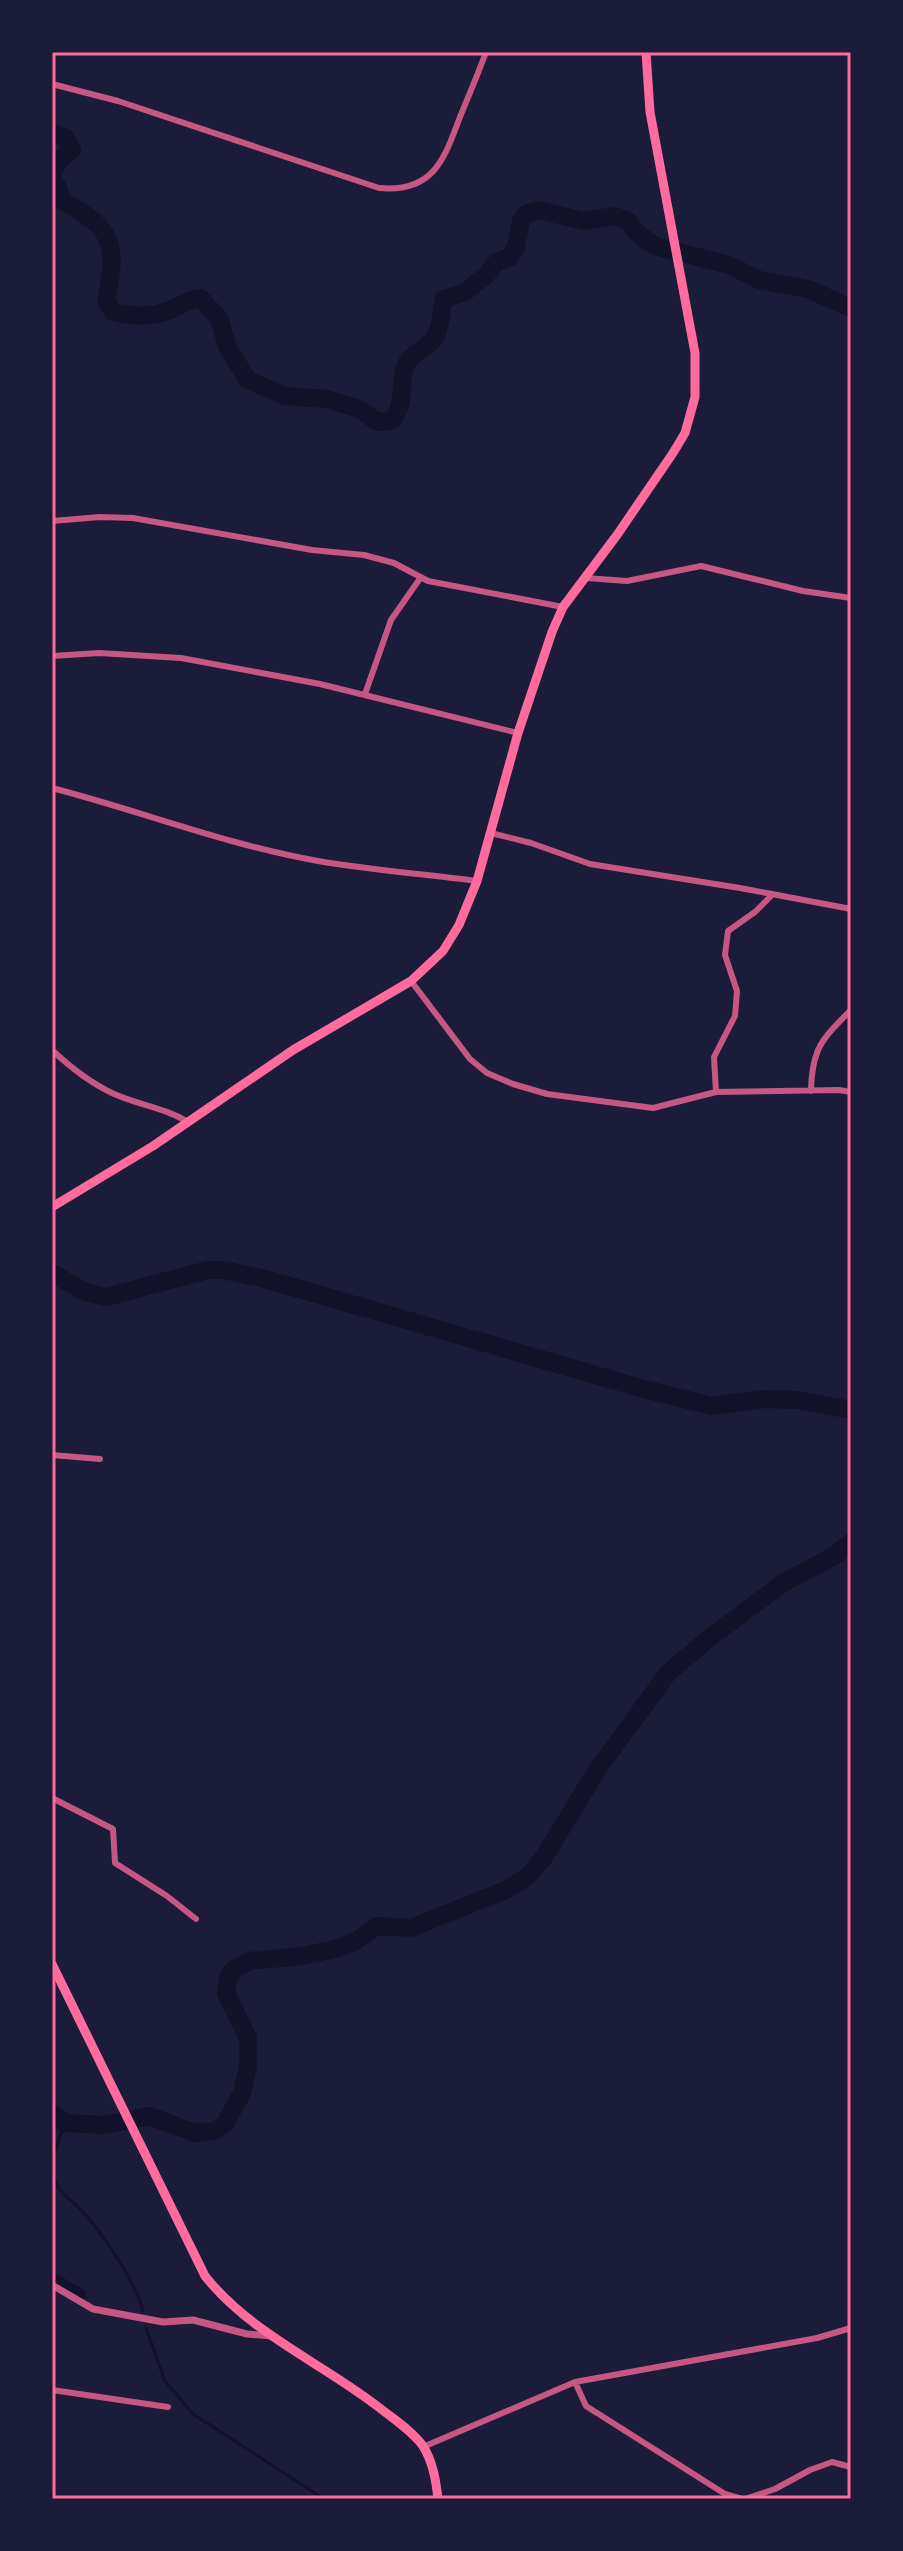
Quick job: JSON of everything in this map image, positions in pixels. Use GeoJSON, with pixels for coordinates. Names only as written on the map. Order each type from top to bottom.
{"type":"FeatureCollection","features":[{"type":"Feature","properties":{"kind":"main road"},"geometry":{"type":"LineString","coordinates":[[52,1207],[153,1146],[293,1050],[411,981],[443,951],[468,906],[518,733],[563,607],[673,453],[691,416],[696,381],[695,353],[650,112],[646,52]]}},
{"type":"Feature","properties":{"kind":"main road"},"geometry":{"type":"LineString","coordinates":[[52,1964],[205,2276],[237,2310],[273,2337],[358,2391],[410,2433],[423,2447],[436,2480],[438,2499]]}},
{"type":"Feature","properties":{"kind":"street"},"geometry":{"type":"LineString","coordinates":[[52,84],[118,101],[379,188],[396,190],[421,182],[435,171],[445,155],[486,52]]}},
{"type":"Feature","properties":{"kind":"street"},"geometry":{"type":"LineString","coordinates":[[52,521],[133,518],[312,550],[364,555],[394,563],[428,581],[563,607]]}},
{"type":"Feature","properties":{"kind":"street"},"geometry":{"type":"LineString","coordinates":[[586,578],[627,581],[701,566],[803,591],[851,598]]}},
{"type":"Feature","properties":{"kind":"street"},"geometry":{"type":"LineString","coordinates":[[365,694],[391,620],[421,577]]}},
{"type":"Feature","properties":{"kind":"street"},"geometry":{"type":"LineString","coordinates":[[52,656],[125,653],[181,658],[365,694],[518,733]]}},
{"type":"Feature","properties":{"kind":"street"},"geometry":{"type":"LineString","coordinates":[[52,788],[210,836],[318,861],[477,881]]}},
{"type":"Feature","properties":{"kind":"street"},"geometry":{"type":"LineString","coordinates":[[491,833],[531,843],[590,864],[851,909]]}},
{"type":"Feature","properties":{"kind":"street"},"geometry":{"type":"LineString","coordinates":[[716,1092],[714,1057],[735,1016],[737,991],[725,955],[728,931],[772,895]]}},
{"type":"Feature","properties":{"kind":"street"},"geometry":{"type":"LineString","coordinates":[[411,981],[470,1059],[487,1073],[547,1094],[653,1108],[716,1092],[851,1092]]}},
{"type":"Feature","properties":{"kind":"street"},"geometry":{"type":"LineString","coordinates":[[811,1091],[811,1076],[819,1042],[851,1010]]}},
{"type":"Feature","properties":{"kind":"street"},"geometry":{"type":"LineString","coordinates":[[52,1050],[67,1064],[112,1093],[171,1111],[188,1122]]}},
{"type":"Feature","properties":{"kind":"street"},"geometry":{"type":"LineString","coordinates":[[52,1455],[100,1459]]}},
{"type":"Feature","properties":{"kind":"street"},"geometry":{"type":"LineString","coordinates":[[52,1798],[113,1829],[115,1863],[167,1896],[196,1919]]}},
{"type":"Feature","properties":{"kind":"street"},"geometry":{"type":"LineString","coordinates":[[52,2285],[93,2309],[163,2322],[193,2320],[247,2334],[273,2337]]}},
{"type":"Feature","properties":{"kind":"street"},"geometry":{"type":"LineString","coordinates":[[423,2447],[575,2382],[817,2338],[851,2328]]}},
{"type":"Feature","properties":{"kind":"street"},"geometry":{"type":"LineString","coordinates":[[575,2382],[586,2406],[725,2494],[744,2499],[775,2489],[832,2462],[851,2467]]}},
{"type":"Feature","properties":{"kind":"street"},"geometry":{"type":"LineString","coordinates":[[52,2390],[168,2407]]}},
{"type":"Feature","properties":{"kind":"waterway"},"geometry":{"type":"LineString","coordinates":[[52,133],[65,137],[72,150],[58,161],[52,177]]}},
{"type":"Feature","properties":{"kind":"waterway"},"geometry":{"type":"LineString","coordinates":[[52,180],[58,187],[61,200],[92,220],[108,240],[111,265],[106,301],[113,312],[151,315],[200,298],[219,318],[228,349],[248,380],[285,396],[327,399],[359,409],[378,422],[392,420],[397,412],[405,368],[408,361],[435,336],[444,299],[465,292],[497,262],[510,257],[516,247],[521,221],[526,214],[538,210],[584,221],[615,216],[628,221],[636,232],[655,246],[729,265],[759,280],[808,289],[851,308]]}},
{"type":"Feature","properties":{"kind":"waterway"},"geometry":{"type":"LineString","coordinates":[[52,1273],[85,1292],[106,1297],[208,1270],[223,1270],[265,1279],[712,1406],[763,1399],[797,1400],[851,1410]]}},
{"type":"Feature","properties":{"kind":"waterway"},"geometry":{"type":"LineString","coordinates":[[52,2113],[65,2123],[105,2125],[149,2116],[195,2133],[214,2131],[225,2124],[242,2093],[248,2066],[248,2038],[226,1993],[232,1971],[249,1961],[302,1956],[339,1948],[356,1941],[377,1926],[411,1928],[508,1889],[528,1876],[544,1857],[597,1770],[668,1673],[783,1583],[834,1556],[851,1542]]}},
{"type":"Feature","properties":{"kind":"waterway"},"geometry":{"type":"LineString","coordinates":[[65,2123],[54,2157],[56,2183],[108,2244],[126,2272],[143,2311]]}},
{"type":"Feature","properties":{"kind":"waterway"},"geometry":{"type":"LineString","coordinates":[[52,2277],[81,2294]]}},
{"type":"Feature","properties":{"kind":"waterway"},"geometry":{"type":"LineString","coordinates":[[146,2328],[165,2381],[193,2414],[324,2499]]}}]}
